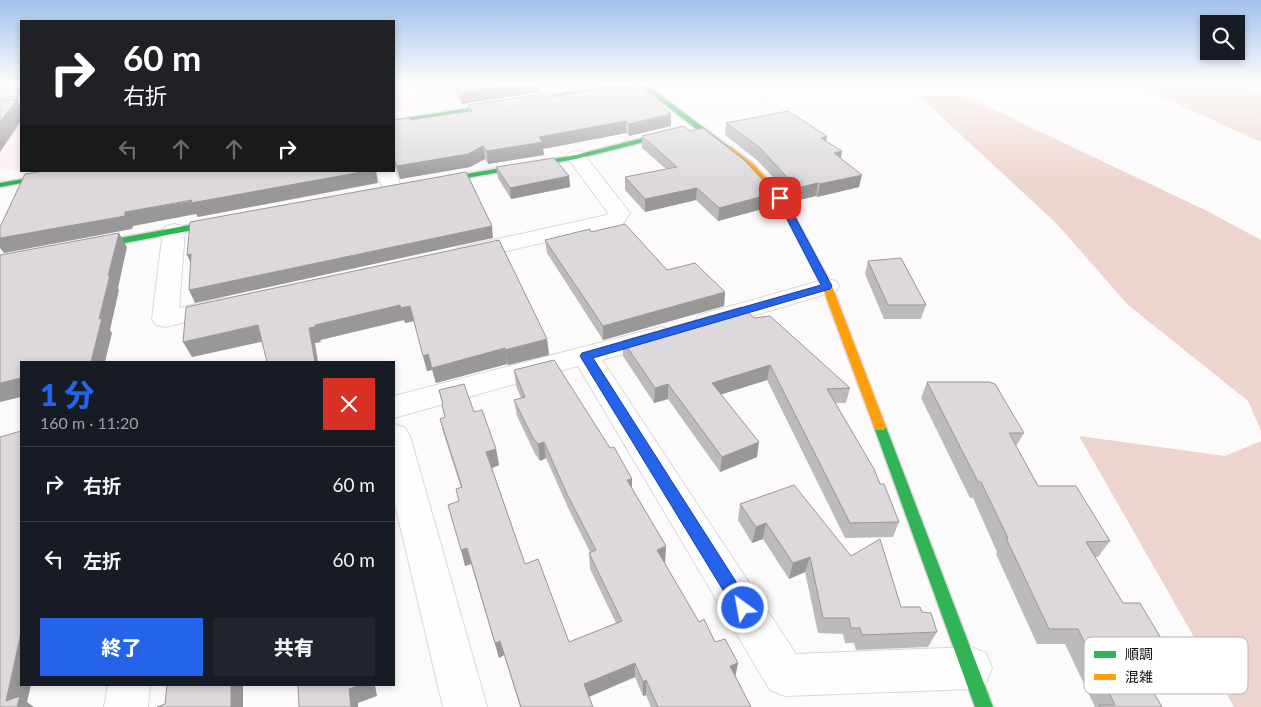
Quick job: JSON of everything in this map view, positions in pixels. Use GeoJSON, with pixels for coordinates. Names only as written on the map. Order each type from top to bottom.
{"type":"FeatureCollection","features":[{"type":"Feature","properties":{"kind":"street"},"geometry":{"type":"LineString","coordinates":[[395,122],[432,116]]}},
{"type":"Feature","properties":{"kind":"street"},"geometry":{"type":"LineString","coordinates":[[686,116],[750,166],[780,198],[827,286],[984,707]]}},
{"type":"Feature","properties":{"kind":"street"},"geometry":{"type":"LineString","coordinates":[[421,183],[576,157],[699,126]]}},
{"type":"Feature","properties":{"kind":"street"},"geometry":{"type":"LineString","coordinates":[[448,256],[614,220],[619,213],[576,157]]}},
{"type":"Feature","properties":{"kind":"street"},"geometry":{"type":"LineString","coordinates":[[0,185],[79,172]]}},
{"type":"Feature","properties":{"kind":"street"},"geometry":{"type":"LineString","coordinates":[[77,249],[240,218]]}},
{"type":"Feature","properties":{"kind":"street"},"geometry":{"type":"LineString","coordinates":[[174,231],[166,318],[244,301]]}},
{"type":"Feature","properties":{"kind":"street"},"geometry":{"type":"LineString","coordinates":[[395,407],[586,356],[827,286]]}},
{"type":"Feature","properties":{"kind":"street"},"geometry":{"type":"LineString","coordinates":[[586,356],[785,675],[971,668]]}},
{"type":"Feature","properties":{"kind":"street"},"geometry":{"type":"LineString","coordinates":[[395,440],[465,707]]}},
{"type":"Feature","properties":{"kind":"street"},"geometry":{"type":"LineString","coordinates":[[126,707],[129,686]]}},
{"type":"Feature","properties":{"kind":"shaded area"},"geometry":{"type":"Polygon","coordinates":[[[0,116],[20,116],[20,169],[0,172],[0,116]]]}},
{"type":"Feature","properties":{"kind":"shaded area"},"geometry":{"type":"Polygon","coordinates":[[[941,116],[1007,116],[1207,211],[1261,240],[1261,431],[1248,401],[1128,305],[1056,223],[941,116]]]}},
{"type":"Feature","properties":{"kind":"shaded area"},"geometry":{"type":"Polygon","coordinates":[[[1204,116],[1261,116],[1261,142],[1204,116]]]}},
{"type":"Feature","properties":{"kind":"shaded area"},"geometry":{"type":"Polygon","coordinates":[[[1079,436],[1225,456],[1261,441],[1261,707],[1234,707],[1227,694],[1248,694],[1248,637],[1194,637],[1079,436]]]}},
{"type":"Feature","properties":{"kind":"building"},"geometry":{"type":"Polygon","coordinates":[[[438,116],[663,116],[629,124],[626,121],[539,137],[543,142],[487,151],[483,146],[468,154],[397,166],[395,161],[395,120],[409,118],[410,120],[438,116]]]}},
{"type":"Feature","properties":{"kind":"building"},"geometry":{"type":"Polygon","coordinates":[[[762,116],[796,116],[827,136],[821,138],[842,151],[834,153],[862,175],[797,188],[760,148],[726,123],[762,116]]]}},
{"type":"Feature","properties":{"kind":"building"},"geometry":{"type":"Polygon","coordinates":[[[684,126],[690,131],[703,128],[743,159],[775,193],[719,208],[697,188],[645,199],[625,177],[677,167],[642,136],[684,126]]]}},
{"type":"Feature","properties":{"kind":"building"},"geometry":{"type":"Polygon","coordinates":[[[554,158],[569,176],[510,188],[496,167],[554,158]]]}},
{"type":"Feature","properties":{"kind":"building"},"geometry":{"type":"Polygon","coordinates":[[[38,172],[362,172],[191,203],[192,200],[125,212],[125,216],[0,238],[0,227],[25,174],[38,172]]]}},
{"type":"Feature","properties":{"kind":"building"},"geometry":{"type":"Polygon","coordinates":[[[466,172],[492,226],[189,290],[191,254],[187,255],[190,222],[466,172]]]}},
{"type":"Feature","properties":{"kind":"building"},"geometry":{"type":"Polygon","coordinates":[[[625,224],[667,270],[695,263],[725,292],[603,326],[545,240],[590,229],[591,232],[625,224]]]}},
{"type":"Feature","properties":{"kind":"building"},"geometry":{"type":"Polygon","coordinates":[[[119,233],[108,276],[110,275],[91,361],[20,361],[20,378],[0,383],[0,255],[119,233]]]}},
{"type":"Feature","properties":{"kind":"building"},"geometry":{"type":"Polygon","coordinates":[[[499,240],[547,339],[505,350],[505,348],[432,368],[428,354],[423,356],[410,306],[401,308],[400,305],[309,328],[315,361],[267,361],[258,325],[183,342],[186,307],[499,240]]]}},
{"type":"Feature","properties":{"kind":"building"},"geometry":{"type":"Polygon","coordinates":[[[901,258],[926,305],[888,305],[868,261],[901,258]]]}},
{"type":"Feature","properties":{"kind":"building"},"geometry":{"type":"Polygon","coordinates":[[[742,307],[754,318],[770,316],[850,388],[827,389],[874,469],[880,484],[884,484],[899,522],[850,523],[770,365],[712,383],[759,442],[722,457],[668,384],[655,388],[623,341],[742,307]]]}},
{"type":"Feature","properties":{"kind":"building"},"geometry":{"type":"Polygon","coordinates":[[[554,360],[610,448],[614,447],[632,479],[627,480],[666,546],[657,550],[699,622],[704,619],[715,642],[725,639],[738,663],[730,666],[751,707],[658,707],[646,680],[643,682],[635,663],[584,684],[593,707],[521,707],[500,641],[495,643],[467,548],[461,550],[448,505],[459,501],[456,489],[462,487],[440,419],[445,417],[439,390],[464,384],[474,412],[482,410],[496,449],[486,452],[525,564],[538,559],[569,642],[622,621],[589,553],[596,550],[567,494],[544,442],[538,444],[533,438],[514,400],[525,397],[514,370],[554,360]]]}},
{"type":"Feature","properties":{"kind":"building"},"geometry":{"type":"Polygon","coordinates":[[[927,382],[989,382],[995,384],[1024,433],[1009,433],[1038,486],[1076,486],[1110,541],[1086,542],[1123,603],[1140,603],[1160,637],[1084,637],[1084,641],[1078,629],[1049,629],[981,482],[978,482],[927,382]]]}},
{"type":"Feature","properties":{"kind":"building"},"geometry":{"type":"Polygon","coordinates":[[[20,431],[20,638],[6,701],[20,696],[17,707],[0,707],[0,437],[20,431]]]}},
{"type":"Feature","properties":{"kind":"building"},"geometry":{"type":"Polygon","coordinates":[[[794,485],[851,556],[880,539],[901,607],[920,607],[922,612],[931,613],[937,632],[862,635],[860,628],[851,628],[849,618],[823,618],[810,557],[793,563],[766,523],[756,527],[740,504],[794,485]]]}},
{"type":"Feature","properties":{"kind":"building"},"geometry":{"type":"Polygon","coordinates":[[[167,686],[231,686],[231,707],[157,707],[165,704],[167,686]]]}},
{"type":"Feature","properties":{"kind":"building"},"geometry":{"type":"Polygon","coordinates":[[[298,686],[357,686],[349,689],[351,707],[299,707],[298,686]]]}},
{"type":"Feature","properties":{"kind":"building"},"geometry":{"type":"Polygon","coordinates":[[[1110,694],[1155,694],[1162,707],[1100,707],[1099,705],[1115,705],[1110,694]]]}},
{"type":"Feature","properties":{"kind":"traffic: fast"},"geometry":{"type":"LineString","coordinates":[[395,122],[432,116]]}},
{"type":"Feature","properties":{"kind":"traffic: fast"},"geometry":{"type":"LineString","coordinates":[[685,116],[728,149]]}},
{"type":"Feature","properties":{"kind":"traffic: fast"},"geometry":{"type":"LineString","coordinates":[[431,182],[576,157],[678,131]]}},
{"type":"Feature","properties":{"kind":"traffic: fast"},"geometry":{"type":"LineString","coordinates":[[0,185],[79,172]]}},
{"type":"Feature","properties":{"kind":"traffic: fast"},"geometry":{"type":"LineString","coordinates":[[88,247],[227,221]]}},
{"type":"Feature","properties":{"kind":"traffic: fast"},"geometry":{"type":"LineString","coordinates":[[880,427],[984,707]]}},
{"type":"Feature","properties":{"kind":"traffic: slow"},"geometry":{"type":"LineString","coordinates":[[728,149],[750,166],[781,198],[827,286],[880,427]]}},
{"type":"Feature","properties":{"kind":"route"},"geometry":{"type":"LineString","coordinates":[[743,608],[586,356],[827,286],[780,198]]}}]}
